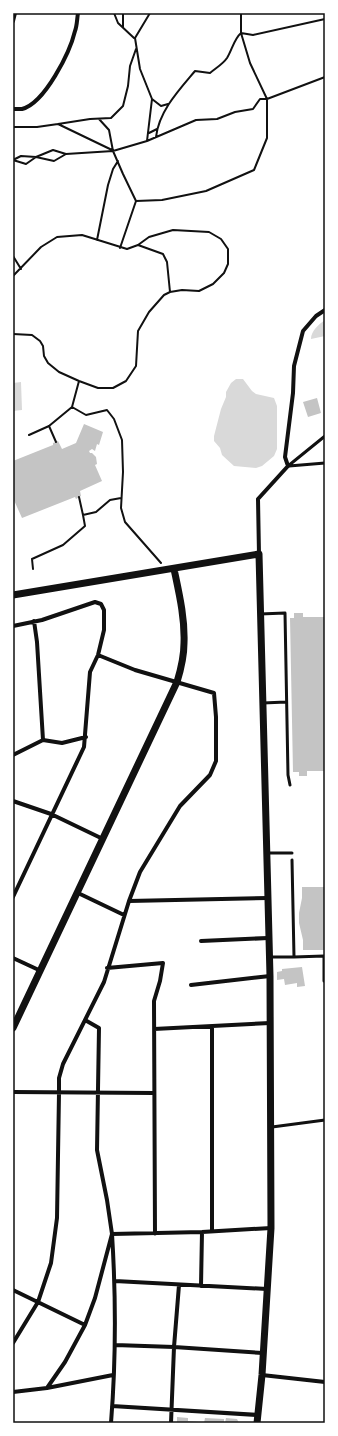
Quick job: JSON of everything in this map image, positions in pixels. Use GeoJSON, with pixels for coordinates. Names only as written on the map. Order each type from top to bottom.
{"type":"FeatureCollection","features":[{"type":"Feature","properties":{"kind":"street"},"geometry":{"type":"LineString","coordinates":[[13,21],[15,13]]}},
{"type":"Feature","properties":{"kind":"street"},"geometry":{"type":"LineString","coordinates":[[13,109],[23,109],[33,103],[53,81],[72,43],[76,30],[78,13]]}},
{"type":"Feature","properties":{"kind":"street"},"geometry":{"type":"LineString","coordinates":[[112,1406],[172,1410],[257,1419],[262,1375],[271,1228],[270,976],[258,499],[288,466],[284,457],[293,393],[294,366],[303,331],[316,316],[325,310]]}},
{"type":"Feature","properties":{"kind":"street"},"geometry":{"type":"LineString","coordinates":[[13,595],[259,554]]}},
{"type":"Feature","properties":{"kind":"street"},"geometry":{"type":"LineString","coordinates":[[13,1028],[178,682],[183,659],[184,643],[182,612],[174,569]]}},
{"type":"Feature","properties":{"kind":"street"},"geometry":{"type":"LineString","coordinates":[[13,626],[42,620],[95,602],[101,604],[104,610],[104,630],[98,655],[90,672],[84,747],[13,897]]}},
{"type":"Feature","properties":{"kind":"street"},"geometry":{"type":"LineString","coordinates":[[34,621],[37,642],[43,740]]}},
{"type":"Feature","properties":{"kind":"street"},"geometry":{"type":"LineString","coordinates":[[13,1343],[38,1302],[51,1263],[56,1225],[59,1078],[63,1064],[104,982],[124,915],[140,872],[180,806],[210,775],[216,761],[216,717],[214,693],[135,670],[98,655]]}},
{"type":"Feature","properties":{"kind":"street"},"geometry":{"type":"LineString","coordinates":[[13,755],[43,740],[62,743],[86,737]]}},
{"type":"Feature","properties":{"kind":"street"},"geometry":{"type":"LineString","coordinates":[[13,800],[51,814],[103,839]]}},
{"type":"Feature","properties":{"kind":"street"},"geometry":{"type":"LineString","coordinates":[[78,893],[124,915]]}},
{"type":"Feature","properties":{"kind":"street"},"geometry":{"type":"LineString","coordinates":[[129,901],[268,898]]}},
{"type":"Feature","properties":{"kind":"street"},"geometry":{"type":"LineString","coordinates":[[201,941],[268,938]]}},
{"type":"Feature","properties":{"kind":"street"},"geometry":{"type":"LineString","coordinates":[[13,958],[41,971]]}},
{"type":"Feature","properties":{"kind":"street"},"geometry":{"type":"LineString","coordinates":[[107,968],[163,963],[160,981],[154,1001],[155,1234]]}},
{"type":"Feature","properties":{"kind":"street"},"geometry":{"type":"LineString","coordinates":[[191,984],[270,976]]}},
{"type":"Feature","properties":{"kind":"street"},"geometry":{"type":"LineString","coordinates":[[85,1020],[99,1028],[97,1150],[112,1234],[115,1282],[115,1345],[111,1423]]}},
{"type":"Feature","properties":{"kind":"street"},"geometry":{"type":"LineString","coordinates":[[154,1030],[270,1023]]}},
{"type":"Feature","properties":{"kind":"street"},"geometry":{"type":"LineString","coordinates":[[212,1027],[212,1230]]}},
{"type":"Feature","properties":{"kind":"street"},"geometry":{"type":"LineString","coordinates":[[13,1092],[154,1093]]}},
{"type":"Feature","properties":{"kind":"street"},"geometry":{"type":"LineString","coordinates":[[112,1234],[155,1234],[271,1228]]}},
{"type":"Feature","properties":{"kind":"street"},"geometry":{"type":"LineString","coordinates":[[201,1286],[202,1232]]}},
{"type":"Feature","properties":{"kind":"street"},"geometry":{"type":"LineString","coordinates":[[46,1388],[65,1362],[85,1325],[98,1287],[112,1234]]}},
{"type":"Feature","properties":{"kind":"street"},"geometry":{"type":"LineString","coordinates":[[115,1282],[267,1289]]}},
{"type":"Feature","properties":{"kind":"street"},"geometry":{"type":"LineString","coordinates":[[171,1423],[174,1346],[179,1285]]}},
{"type":"Feature","properties":{"kind":"street"},"geometry":{"type":"LineString","coordinates":[[13,1290],[85,1325]]}},
{"type":"Feature","properties":{"kind":"street"},"geometry":{"type":"LineString","coordinates":[[115,1345],[174,1346],[263,1353]]}},
{"type":"Feature","properties":{"kind":"street"},"geometry":{"type":"LineString","coordinates":[[13,1392],[46,1388],[113,1375]]}},
{"type":"Feature","properties":{"kind":"street"},"geometry":{"type":"LineString","coordinates":[[262,1375],[325,1382]]}},
{"type":"Feature","properties":{"kind":"lane"},"geometry":{"type":"LineString","coordinates":[[288,466],[325,436]]}},
{"type":"Feature","properties":{"kind":"lane"},"geometry":{"type":"LineString","coordinates":[[288,466],[325,463]]}},
{"type":"Feature","properties":{"kind":"lane"},"geometry":{"type":"LineString","coordinates":[[260,614],[284,613],[288,775],[290,785]]}},
{"type":"Feature","properties":{"kind":"lane"},"geometry":{"type":"LineString","coordinates":[[263,702],[286,702]]}},
{"type":"Feature","properties":{"kind":"lane"},"geometry":{"type":"LineString","coordinates":[[267,854],[292,853]]}},
{"type":"Feature","properties":{"kind":"lane"},"geometry":{"type":"LineString","coordinates":[[292,860],[294,957]]}},
{"type":"Feature","properties":{"kind":"lane"},"geometry":{"type":"LineString","coordinates":[[269,957],[324,956],[324,981]]}},
{"type":"Feature","properties":{"kind":"lane"},"geometry":{"type":"LineString","coordinates":[[270,1127],[325,1120]]}},
{"type":"Feature","properties":{"kind":"path"},"geometry":{"type":"LineString","coordinates":[[114,13],[118,23],[134,38],[140,69],[152,99],[148,141]]}},
{"type":"Feature","properties":{"kind":"path"},"geometry":{"type":"LineString","coordinates":[[123,13],[123,27]]}},
{"type":"Feature","properties":{"kind":"path"},"geometry":{"type":"LineString","coordinates":[[134,38],[150,13]]}},
{"type":"Feature","properties":{"kind":"path"},"geometry":{"type":"LineString","coordinates":[[136,200],[162,200],[206,191],[254,170],[266,138],[267,99],[250,64],[241,33],[241,13]]}},
{"type":"Feature","properties":{"kind":"path"},"geometry":{"type":"LineString","coordinates":[[241,33],[253,35],[325,19]]}},
{"type":"Feature","properties":{"kind":"path"},"geometry":{"type":"LineString","coordinates":[[156,137],[157,128],[169,104],[195,71],[210,73],[226,60],[237,37],[241,33]]}},
{"type":"Feature","properties":{"kind":"path"},"geometry":{"type":"LineString","coordinates":[[13,127],[37,127],[111,118],[123,106],[128,86],[130,66],[136,47]]}},
{"type":"Feature","properties":{"kind":"path"},"geometry":{"type":"LineString","coordinates":[[13,160],[26,164],[36,157],[53,150],[66,154],[113,151],[148,141],[196,120],[217,119],[235,112],[253,109],[260,100],[267,99],[325,78]]}},
{"type":"Feature","properties":{"kind":"path"},"geometry":{"type":"LineString","coordinates":[[152,99],[161,106],[169,104]]}},
{"type":"Feature","properties":{"kind":"path"},"geometry":{"type":"LineString","coordinates":[[99,119],[109,130],[113,151],[136,200],[120,248]]}},
{"type":"Feature","properties":{"kind":"path"},"geometry":{"type":"LineString","coordinates":[[58,124],[113,151]]}},
{"type":"Feature","properties":{"kind":"path"},"geometry":{"type":"LineString","coordinates":[[149,133],[157,128]]}},
{"type":"Feature","properties":{"kind":"path"},"geometry":{"type":"LineString","coordinates":[[13,160],[21,156],[36,157],[54,161],[66,154]]}},
{"type":"Feature","properties":{"kind":"path"},"geometry":{"type":"LineString","coordinates":[[97,240],[112,169],[118,161]]}},
{"type":"Feature","properties":{"kind":"path"},"geometry":{"type":"LineString","coordinates":[[13,276],[42,248],[57,237],[82,235],[126,249],[138,245],[148,237],[173,230],[209,232],[221,238],[228,249],[228,264],[224,273],[213,284],[199,291],[182,290],[170,292],[164,295],[149,312],[138,331],[136,366],[126,381],[113,388],[98,388],[59,372],[48,363],[44,356],[40,341],[32,335],[13,334]]}},
{"type":"Feature","properties":{"kind":"path"},"geometry":{"type":"LineString","coordinates":[[138,245],[163,254],[167,262],[170,292]]}},
{"type":"Feature","properties":{"kind":"path"},"geometry":{"type":"LineString","coordinates":[[13,256],[21,269]]}},
{"type":"Feature","properties":{"kind":"path"},"geometry":{"type":"LineString","coordinates":[[29,435],[49,426],[72,407],[79,381]]}},
{"type":"Feature","properties":{"kind":"path"},"geometry":{"type":"LineString","coordinates":[[72,407],[86,415],[107,410],[114,419],[122,440],[123,472],[121,508],[125,522],[162,564]]}},
{"type":"Feature","properties":{"kind":"path"},"geometry":{"type":"LineString","coordinates":[[49,426],[56,442]]}},
{"type":"Feature","properties":{"kind":"path"},"geometry":{"type":"LineString","coordinates":[[33,569],[32,559],[64,545],[85,526],[79,497]]}},
{"type":"Feature","properties":{"kind":"path"},"geometry":{"type":"LineString","coordinates":[[83,515],[96,512],[110,500],[121,498]]}},
{"type":"Feature","properties":{"kind":"shaded area"},"geometry":{"type":"Polygon","coordinates":[[[325,320],[325,336],[311,339],[314,331],[325,320]]]}},
{"type":"Feature","properties":{"kind":"shaded area"},"geometry":{"type":"Polygon","coordinates":[[[236,379],[243,379],[256,394],[274,398],[277,406],[277,449],[274,456],[262,466],[256,468],[234,466],[222,455],[220,448],[214,441],[226,392],[231,383],[236,379]]]}},
{"type":"Feature","properties":{"kind":"shaded area"},"geometry":{"type":"Polygon","coordinates":[[[21,382],[22,410],[13,411],[13,383],[21,382]]]}},
{"type":"Feature","properties":{"kind":"building"},"geometry":{"type":"Polygon","coordinates":[[[317,398],[321,413],[308,417],[303,402],[317,398]]]}},
{"type":"Feature","properties":{"kind":"building"},"geometry":{"type":"Polygon","coordinates":[[[84,424],[103,432],[99,445],[97,444],[95,451],[92,449],[89,451],[96,457],[97,464],[95,465],[102,481],[80,491],[81,496],[76,499],[75,497],[22,518],[13,498],[13,461],[53,445],[53,443],[58,441],[62,449],[76,443],[84,424]]]}},
{"type":"Feature","properties":{"kind":"building"},"geometry":{"type":"Polygon","coordinates":[[[294,613],[303,613],[303,617],[325,617],[325,771],[307,771],[307,776],[299,776],[299,772],[293,772],[290,618],[294,618],[294,613]]]}},
{"type":"Feature","properties":{"kind":"building"},"geometry":{"type":"Polygon","coordinates":[[[302,887],[325,887],[325,950],[303,950],[303,940],[299,923],[302,887]]]}},
{"type":"Feature","properties":{"kind":"building"},"geometry":{"type":"Polygon","coordinates":[[[302,967],[305,986],[297,987],[297,983],[285,985],[284,979],[277,980],[277,972],[282,971],[282,969],[302,967]]]}},
{"type":"Feature","properties":{"kind":"building"},"geometry":{"type":"Polygon","coordinates":[[[177,1417],[188,1418],[188,1421],[199,1423],[177,1423],[177,1417]]]}},
{"type":"Feature","properties":{"kind":"building"},"geometry":{"type":"Polygon","coordinates":[[[205,1418],[224,1419],[224,1423],[204,1423],[205,1418]]]}},
{"type":"Feature","properties":{"kind":"building"},"geometry":{"type":"Polygon","coordinates":[[[226,1418],[237,1419],[239,1423],[225,1423],[226,1418]]]}}]}
